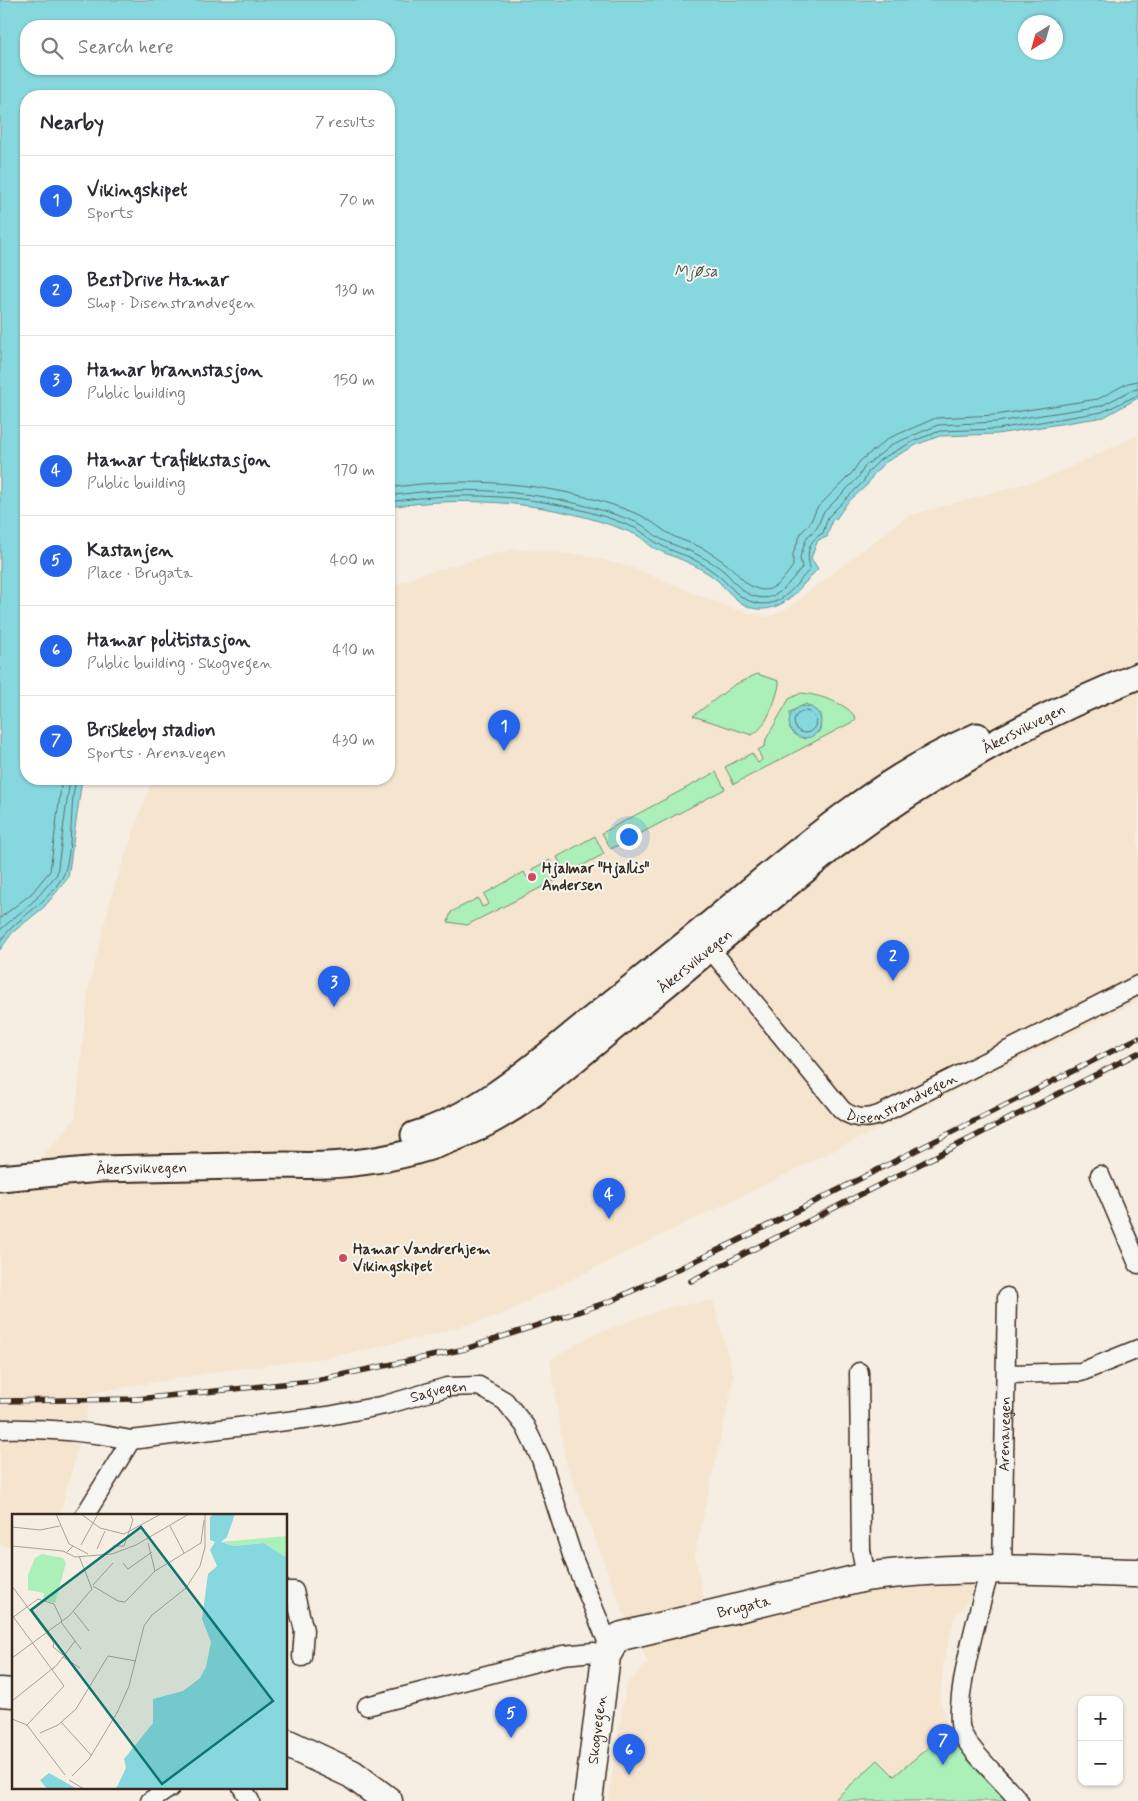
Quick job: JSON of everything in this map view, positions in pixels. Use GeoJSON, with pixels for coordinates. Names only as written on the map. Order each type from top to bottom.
{"type":"FeatureCollection","features":[{"type":"Feature","properties":{"kind":"main road","name":"Brugata"},"geometry":{"type":"LineString","coordinates":[[608,1652],[615,1640],[631,1632],[866,1576],[916,1571],[1138,1572]]}},
{"type":"Feature","properties":{"kind":"main road","name":"Skogvegen"},"geometry":{"type":"LineString","coordinates":[[588,1801],[608,1652]]}},
{"type":"Feature","properties":{"kind":"main road"},"geometry":{"type":"LineString","coordinates":[[288,1744],[352,1774],[388,1801]]}},
{"type":"Feature","properties":{"kind":"street","name":"Åkersvikvegen"},"geometry":{"type":"LineString","coordinates":[[0,1178],[100,1169],[285,1165],[333,1157],[420,1134],[459,1115],[530,1069],[705,941],[812,839],[912,769],[934,756],[1007,723],[1085,697],[1138,676]]}},
{"type":"Feature","properties":{"kind":"street","name":"Disenstrandvegen"},"geometry":{"type":"LineString","coordinates":[[705,941],[842,1110],[851,1117],[860,1119],[879,1115],[1138,985]]}},
{"type":"Feature","properties":{"kind":"street"},"geometry":{"type":"LineString","coordinates":[[1100,1175],[1138,1264]]}},
{"type":"Feature","properties":{"kind":"street","name":"Arenavegen"},"geometry":{"type":"LineString","coordinates":[[1008,1297],[996,1570],[967,1662],[960,1699],[960,1723],[962,1733],[971,1746],[1019,1801]]}},
{"type":"Feature","properties":{"kind":"street"},"geometry":{"type":"LineString","coordinates":[[1006,1374],[1081,1372],[1138,1349]]}},
{"type":"Feature","properties":{"kind":"street"},"geometry":{"type":"LineString","coordinates":[[859,1372],[861,1550],[866,1576]]}},
{"type":"Feature","properties":{"kind":"street","name":"Sagvegen"},"geometry":{"type":"LineString","coordinates":[[0,1429],[46,1428],[98,1433],[131,1440],[328,1416],[384,1405],[447,1387],[479,1386],[505,1401],[525,1426],[541,1459],[573,1558],[608,1652]]}},
{"type":"Feature","properties":{"kind":"street"},"geometry":{"type":"LineString","coordinates":[[86,1514],[131,1440]]}},
{"type":"Feature","properties":{"kind":"street"},"geometry":{"type":"LineString","coordinates":[[288,1591],[294,1591],[304,1630],[302,1657]]}},
{"type":"Feature","properties":{"kind":"street"},"geometry":{"type":"LineString","coordinates":[[367,1706],[563,1655],[608,1652]]}},
{"type":"Feature","properties":{"kind":"street"},"geometry":{"type":"LineString","coordinates":[[150,1801],[170,1788]]}},
{"type":"Feature","properties":{"kind":"street"},"geometry":{"type":"LineString","coordinates":[[243,1788],[250,1801]]}},
{"type":"Feature","properties":{"kind":"shaded area"},"geometry":{"type":"Polygon","coordinates":[[[1138,435],[1138,1001],[500,1315],[423,1337],[330,1357],[208,1373],[92,1393],[60,1514],[12,1514],[12,1547],[0,1546],[0,1194],[12,1190],[75,1119],[88,990],[114,887],[150,785],[395,785],[395,585],[422,574],[513,549],[584,555],[630,567],[737,610],[767,617],[785,610],[907,516],[1046,478],[1138,435]]]}},
{"type":"Feature","properties":{"kind":"shaded area"},"geometry":{"type":"Polygon","coordinates":[[[713,1300],[734,1377],[695,1555],[704,1601],[720,1610],[993,1571],[955,1616],[944,1659],[940,1700],[949,1729],[1013,1801],[608,1801],[626,1685],[648,1662],[624,1615],[565,1460],[550,1360],[595,1334],[667,1308],[713,1300]]]}},
{"type":"Feature","properties":{"kind":"green space"},"geometry":{"type":"Polygon","coordinates":[[[757,674],[779,681],[779,685],[773,706],[766,720],[752,735],[693,716],[734,685],[757,674]]]}},
{"type":"Feature","properties":{"kind":"green space"},"geometry":{"type":"Polygon","coordinates":[[[801,693],[815,695],[833,701],[848,709],[856,720],[734,784],[725,767],[752,753],[758,763],[762,760],[758,750],[765,746],[766,739],[789,699],[801,693]],[[806,704],[790,712],[790,729],[804,739],[820,731],[821,714],[806,704]]]}},
{"type":"Feature","properties":{"kind":"green space"},"geometry":{"type":"Polygon","coordinates":[[[716,772],[725,789],[611,849],[602,833],[716,772]]]}},
{"type":"Feature","properties":{"kind":"green space"},"geometry":{"type":"Polygon","coordinates":[[[595,836],[604,854],[566,874],[557,857],[595,836]]]}},
{"type":"Feature","properties":{"kind":"green space"},"geometry":{"type":"Polygon","coordinates":[[[550,860],[560,878],[467,925],[448,922],[451,912],[478,898],[482,907],[489,904],[484,894],[524,872],[530,882],[537,879],[532,869],[550,860]]]}},
{"type":"Feature","properties":{"kind":"green space"},"geometry":{"type":"Polygon","coordinates":[[[949,1730],[1011,1801],[833,1801],[878,1760],[894,1776],[949,1730]]]}},
{"type":"Feature","properties":{"kind":"water","name":"Mjøsa"},"geometry":{"type":"Polygon","coordinates":[[[0,0],[1138,0],[1138,398],[1104,417],[997,434],[940,436],[918,444],[884,463],[867,485],[847,503],[836,519],[832,520],[827,537],[818,540],[811,558],[818,569],[792,596],[777,606],[767,609],[751,608],[745,605],[708,573],[654,548],[635,534],[603,522],[574,514],[512,504],[450,502],[395,506],[395,90],[20,90],[20,785],[81,785],[68,878],[44,907],[12,933],[0,950],[0,0]]]}},
{"type":"Feature","properties":{"kind":"water"},"geometry":{"type":"Polygon","coordinates":[[[805,706],[811,707],[816,711],[820,716],[820,728],[816,733],[811,737],[805,738],[799,737],[794,733],[790,728],[789,722],[790,716],[794,711],[799,707],[805,706]]]}},
{"type":"Feature","properties":{"kind":"railway"},"geometry":{"type":"LineString","coordinates":[[0,1401],[137,1399],[312,1381],[465,1349],[611,1301],[737,1241],[1138,1038]]}},
{"type":"Feature","properties":{"kind":"railway"},"geometry":{"type":"LineString","coordinates":[[691,1281],[1138,1053]]}},
{"type":"Feature","properties":{"kind":"place","name":"Vikingskipet"},"geometry":{"type":"Point","coordinates":[504,751]}},
{"type":"Feature","properties":{"kind":"place","name":"Hjalmar \"Hjallis\" Andersen"},"geometry":{"type":"Point","coordinates":[532,877]}},
{"type":"Feature","properties":{"kind":"place","name":"BestDrive Hamar"},"geometry":{"type":"Point","coordinates":[893,981]}},
{"type":"Feature","properties":{"kind":"place","name":"Hamar brannstasjon"},"geometry":{"type":"Point","coordinates":[334,1007]}},
{"type":"Feature","properties":{"kind":"place","name":"Hamar trafikkstasjon"},"geometry":{"type":"Point","coordinates":[609,1219]}},
{"type":"Feature","properties":{"kind":"place","name":"Hamar Vandrerhjem Vikingskipet"},"geometry":{"type":"Point","coordinates":[343,1258]}},
{"type":"Feature","properties":{"kind":"place","name":"Kastanjen"},"geometry":{"type":"Point","coordinates":[511,1738]}},
{"type":"Feature","properties":{"kind":"place","name":"Briskeby stadion"},"geometry":{"type":"Point","coordinates":[943,1765]}},
{"type":"Feature","properties":{"kind":"place","name":"Hamar politistasjon"},"geometry":{"type":"Point","coordinates":[629,1775]}}]}
